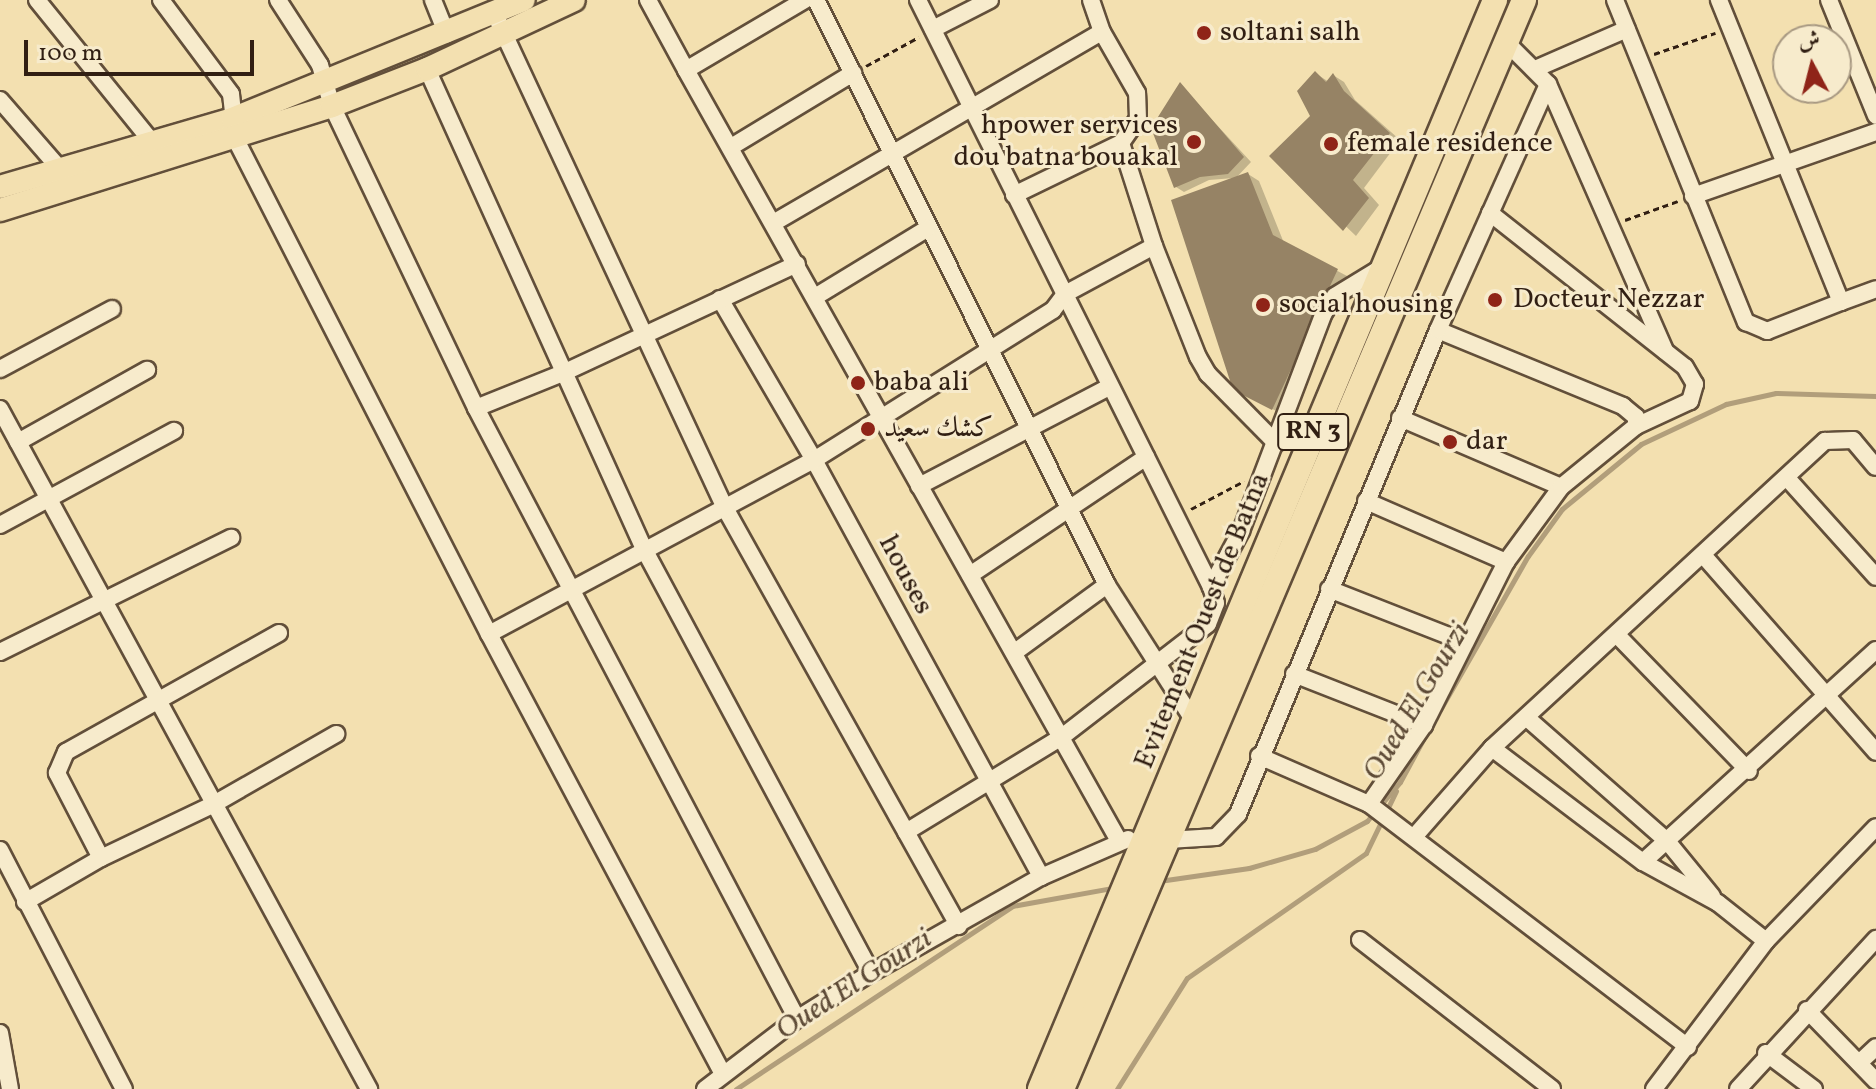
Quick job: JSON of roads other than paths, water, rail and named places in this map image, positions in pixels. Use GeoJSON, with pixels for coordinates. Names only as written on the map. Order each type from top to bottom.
{"type":"FeatureCollection","features":[{"type":"Feature","properties":{"kind":"highway","name":"Evitement Ouest de Batna"},"geometry":{"type":"LineString","coordinates":[[1151,850],[1227,612],[1384,266],[1495,0]]}},
{"type":"Feature","properties":{"kind":"highway","name":"Evitement Ouest de Batna"},"geometry":{"type":"LineString","coordinates":[[1151,850],[1509,45],[1524,0]]}},
{"type":"Feature","properties":{"kind":"highway","name":"RN 3"},"geometry":{"type":"LineString","coordinates":[[1040,1089],[1121,921],[1151,850]]}},
{"type":"Feature","properties":{"kind":"highway","name":"RN 3"},"geometry":{"type":"LineString","coordinates":[[1062,1089],[1121,921]]}},
{"type":"Feature","properties":{"kind":"main road"},"geometry":{"type":"LineString","coordinates":[[0,187],[66,175],[332,106],[427,69],[500,25],[524,0]]}},
{"type":"Feature","properties":{"kind":"main road"},"geometry":{"type":"LineString","coordinates":[[0,210],[66,175],[153,143],[234,130],[325,81],[447,34],[500,25],[574,0]]}},
{"type":"Feature","properties":{"kind":"street"},"geometry":{"type":"LineString","coordinates":[[37,0],[153,143]]}},
{"type":"Feature","properties":{"kind":"street"},"geometry":{"type":"LineString","coordinates":[[161,0],[231,94],[234,130],[489,634],[722,1072]]}},
{"type":"Feature","properties":{"kind":"street"},"geometry":{"type":"LineString","coordinates":[[278,0],[311,47],[332,106],[476,408],[797,1019]]}},
{"type":"Feature","properties":{"kind":"street"},"geometry":{"type":"LineString","coordinates":[[433,0],[447,34]]}},
{"type":"Feature","properties":{"kind":"street"},"geometry":{"type":"LineString","coordinates":[[648,0],[775,222],[919,486],[1063,736],[1119,841]]}},
{"type":"Feature","properties":{"kind":"street"},"geometry":{"type":"LineString","coordinates":[[686,70],[805,0]]}},
{"type":"Feature","properties":{"kind":"street"},"geometry":{"type":"LineString","coordinates":[[816,0],[1107,585],[1155,666],[1194,721]]}},
{"type":"Feature","properties":{"kind":"street"},"geometry":{"type":"LineString","coordinates":[[906,832],[1063,736],[1227,612],[1211,587],[1109,387],[918,0]]}},
{"type":"Feature","properties":{"kind":"street"},"geometry":{"type":"LineString","coordinates":[[933,29],[990,0]]}},
{"type":"Feature","properties":{"kind":"street"},"geometry":{"type":"LineString","coordinates":[[1014,195],[1121,143],[1138,119],[1137,93],[1102,32],[1091,0]]}},
{"type":"Feature","properties":{"kind":"street"},"geometry":{"type":"LineString","coordinates":[[1615,0],[1748,326],[1767,331],[1876,289]]}},
{"type":"Feature","properties":{"kind":"street"},"geometry":{"type":"LineString","coordinates":[[1719,0],[1841,302]]}},
{"type":"Feature","properties":{"kind":"street"},"geometry":{"type":"LineString","coordinates":[[1829,0],[1876,116]]}},
{"type":"Feature","properties":{"kind":"street"},"geometry":{"type":"LineString","coordinates":[[500,25],[725,508],[959,926]]}},
{"type":"Feature","properties":{"kind":"street"},"geometry":{"type":"LineString","coordinates":[[1535,69],[1627,29]]}},
{"type":"Feature","properties":{"kind":"street"},"geometry":{"type":"LineString","coordinates":[[775,222],[1102,32]]}},
{"type":"Feature","properties":{"kind":"street"},"geometry":{"type":"LineString","coordinates":[[1509,45],[1548,84],[1665,351]]}},
{"type":"Feature","properties":{"kind":"street"},"geometry":{"type":"LineString","coordinates":[[427,69],[644,549],[871,973]]}},
{"type":"Feature","properties":{"kind":"street"},"geometry":{"type":"LineString","coordinates":[[731,147],[853,73]]}},
{"type":"Feature","properties":{"kind":"street"},"geometry":{"type":"LineString","coordinates":[[705,1089],[722,1072],[797,1019],[871,973],[1041,877],[1119,841],[1151,850],[1206,841],[1227,831],[1400,418],[1548,84]]}},
{"type":"Feature","properties":{"kind":"street"},"geometry":{"type":"LineString","coordinates":[[0,100],[66,175]]}},
{"type":"Feature","properties":{"kind":"street"},"geometry":{"type":"LineString","coordinates":[[1693,196],[1876,132]]}},
{"type":"Feature","properties":{"kind":"street"},"geometry":{"type":"LineString","coordinates":[[1121,143],[1154,246],[1208,374],[1276,443]]}},
{"type":"Feature","properties":{"kind":"street"},"geometry":{"type":"LineString","coordinates":[[1373,807],[1424,725],[1506,562],[1561,487],[1636,426],[1685,405],[1694,395],[1693,378],[1665,351],[1490,213]]}},
{"type":"Feature","properties":{"kind":"street"},"geometry":{"type":"LineString","coordinates":[[815,297],[928,228]]}},
{"type":"Feature","properties":{"kind":"street"},"geometry":{"type":"LineString","coordinates":[[489,634],[571,587],[814,460],[989,346],[1053,310],[1065,294],[1154,246]]}},
{"type":"Feature","properties":{"kind":"street"},"geometry":{"type":"LineString","coordinates":[[476,408],[563,373],[644,332],[797,264]]}},
{"type":"Feature","properties":{"kind":"street"},"geometry":{"type":"LineString","coordinates":[[1211,587],[1265,471],[1329,304],[1384,266]]}},
{"type":"Feature","properties":{"kind":"street","name":"houses"},"geometry":{"type":"LineString","coordinates":[[720,299],[814,460],[987,783],[1041,877]]}},
{"type":"Feature","properties":{"kind":"street"},"geometry":{"type":"LineString","coordinates":[[0,369],[112,309]]}},
{"type":"Feature","properties":{"kind":"street"},"geometry":{"type":"LineString","coordinates":[[1438,330],[1623,406],[1636,417],[1636,426]]}},
{"type":"Feature","properties":{"kind":"street"},"geometry":{"type":"LineString","coordinates":[[18,442],[147,370]]}},
{"type":"Feature","properties":{"kind":"street"},"geometry":{"type":"LineString","coordinates":[[919,486],[1109,387]]}},
{"type":"Feature","properties":{"kind":"street"},"geometry":{"type":"LineString","coordinates":[[0,409],[369,1089]]}},
{"type":"Feature","properties":{"kind":"street"},"geometry":{"type":"LineString","coordinates":[[1400,418],[1561,487]]}},
{"type":"Feature","properties":{"kind":"street"},"geometry":{"type":"LineString","coordinates":[[0,525],[174,431]]}},
{"type":"Feature","properties":{"kind":"street"},"geometry":{"type":"LineString","coordinates":[[1414,837],[1492,748],[1833,438],[1853,440],[1876,467]]}},
{"type":"Feature","properties":{"kind":"street"},"geometry":{"type":"LineString","coordinates":[[970,575],[1146,457]]}},
{"type":"Feature","properties":{"kind":"street"},"geometry":{"type":"LineString","coordinates":[[1787,478],[1876,577]]}},
{"type":"Feature","properties":{"kind":"street"},"geometry":{"type":"LineString","coordinates":[[1366,501],[1506,562]]}},
{"type":"Feature","properties":{"kind":"street"},"geometry":{"type":"LineString","coordinates":[[0,652],[231,538]]}},
{"type":"Feature","properties":{"kind":"street"},"geometry":{"type":"LineString","coordinates":[[1703,555],[1830,695],[1876,752]]}},
{"type":"Feature","properties":{"kind":"street"},"geometry":{"type":"LineString","coordinates":[[1015,652],[1107,585]]}},
{"type":"Feature","properties":{"kind":"street"},"geometry":{"type":"LineString","coordinates":[[1329,589],[1464,642]]}},
{"type":"Feature","properties":{"kind":"street"},"geometry":{"type":"LineString","coordinates":[[101,858],[57,773],[58,761],[157,699],[279,633]]}},
{"type":"Feature","properties":{"kind":"street"},"geometry":{"type":"LineString","coordinates":[[1618,636],[1749,771]]}},
{"type":"Feature","properties":{"kind":"street"},"geometry":{"type":"LineString","coordinates":[[1643,862],[1749,771],[1876,650]]}},
{"type":"Feature","properties":{"kind":"street"},"geometry":{"type":"LineString","coordinates":[[1294,674],[1424,725]]}},
{"type":"Feature","properties":{"kind":"street"},"geometry":{"type":"LineString","coordinates":[[1527,718],[1667,841],[1718,903]]}},
{"type":"Feature","properties":{"kind":"street"},"geometry":{"type":"LineString","coordinates":[[25,902],[101,858],[214,804],[336,734]]}},
{"type":"Feature","properties":{"kind":"street"},"geometry":{"type":"LineString","coordinates":[[1492,748],[1643,862],[1718,903],[1766,941]]}},
{"type":"Feature","properties":{"kind":"street"},"geometry":{"type":"LineString","coordinates":[[1259,756],[1373,807],[1688,1047]]}},
{"type":"Feature","properties":{"kind":"street"},"geometry":{"type":"LineString","coordinates":[[1654,1089],[1766,941],[1876,827]]}},
{"type":"Feature","properties":{"kind":"street"},"geometry":{"type":"LineString","coordinates":[[0,850],[124,1089]]}},
{"type":"Feature","properties":{"kind":"street"},"geometry":{"type":"LineString","coordinates":[[1738,1089],[1766,1053],[1876,939]]}},
{"type":"Feature","properties":{"kind":"street"},"geometry":{"type":"LineString","coordinates":[[1360,940],[1552,1089]]}},
{"type":"Feature","properties":{"kind":"street"},"geometry":{"type":"LineString","coordinates":[[1807,1010],[1876,1081]]}},
{"type":"Feature","properties":{"kind":"street"},"geometry":{"type":"LineString","coordinates":[[0,1033],[10,1089]]}},
{"type":"Feature","properties":{"kind":"street"},"geometry":{"type":"LineString","coordinates":[[1859,1063],[1876,1047]]}},
{"type":"Feature","properties":{"kind":"street"},"geometry":{"type":"LineString","coordinates":[[1766,1053],[1814,1089]]}},
{"type":"Feature","properties":{"kind":"waterway","name":"Oued El Gourzi"},"geometry":{"type":"LineString","coordinates":[[1440,710],[1528,556],[1562,509],[1641,444],[1726,404],[1776,393],[1876,396]]}},
{"type":"Feature","properties":{"kind":"waterway","name":"Oued El Gourzi"},"geometry":{"type":"LineString","coordinates":[[1159,881],[1249,868],[1315,849],[1367,821],[1400,782],[1425,736]]}},
{"type":"Feature","properties":{"kind":"waterway"},"geometry":{"type":"LineString","coordinates":[[1117,1089],[1187,978],[1366,853],[1396,791]]}},
{"type":"Feature","properties":{"kind":"waterway","name":"Oued El Gourzi"},"geometry":{"type":"LineString","coordinates":[[736,1089],[1012,906],[1118,887]]}},
{"type":"Feature","properties":{"kind":"place","name":"soltani salh"},"geometry":{"type":"Point","coordinates":[1204,33]}},
{"type":"Feature","properties":{"kind":"place","name":"hpower services dou batna bouakal"},"geometry":{"type":"Point","coordinates":[1194,142]}},
{"type":"Feature","properties":{"kind":"place","name":"female residence"},"geometry":{"type":"Point","coordinates":[1331,144]}},
{"type":"Feature","properties":{"kind":"place","name":"Docteur Nezzar"},"geometry":{"type":"Point","coordinates":[1495,300]}},
{"type":"Feature","properties":{"kind":"place","name":"social housing"},"geometry":{"type":"Point","coordinates":[1263,305]}},
{"type":"Feature","properties":{"kind":"place","name":"baba ali"},"geometry":{"type":"Point","coordinates":[858,383]}},
{"type":"Feature","properties":{"kind":"place","name":"كشك سعيد"},"geometry":{"type":"Point","coordinates":[868,429]}},
{"type":"Feature","properties":{"kind":"place","name":"dar"},"geometry":{"type":"Point","coordinates":[1450,442]}}]}
